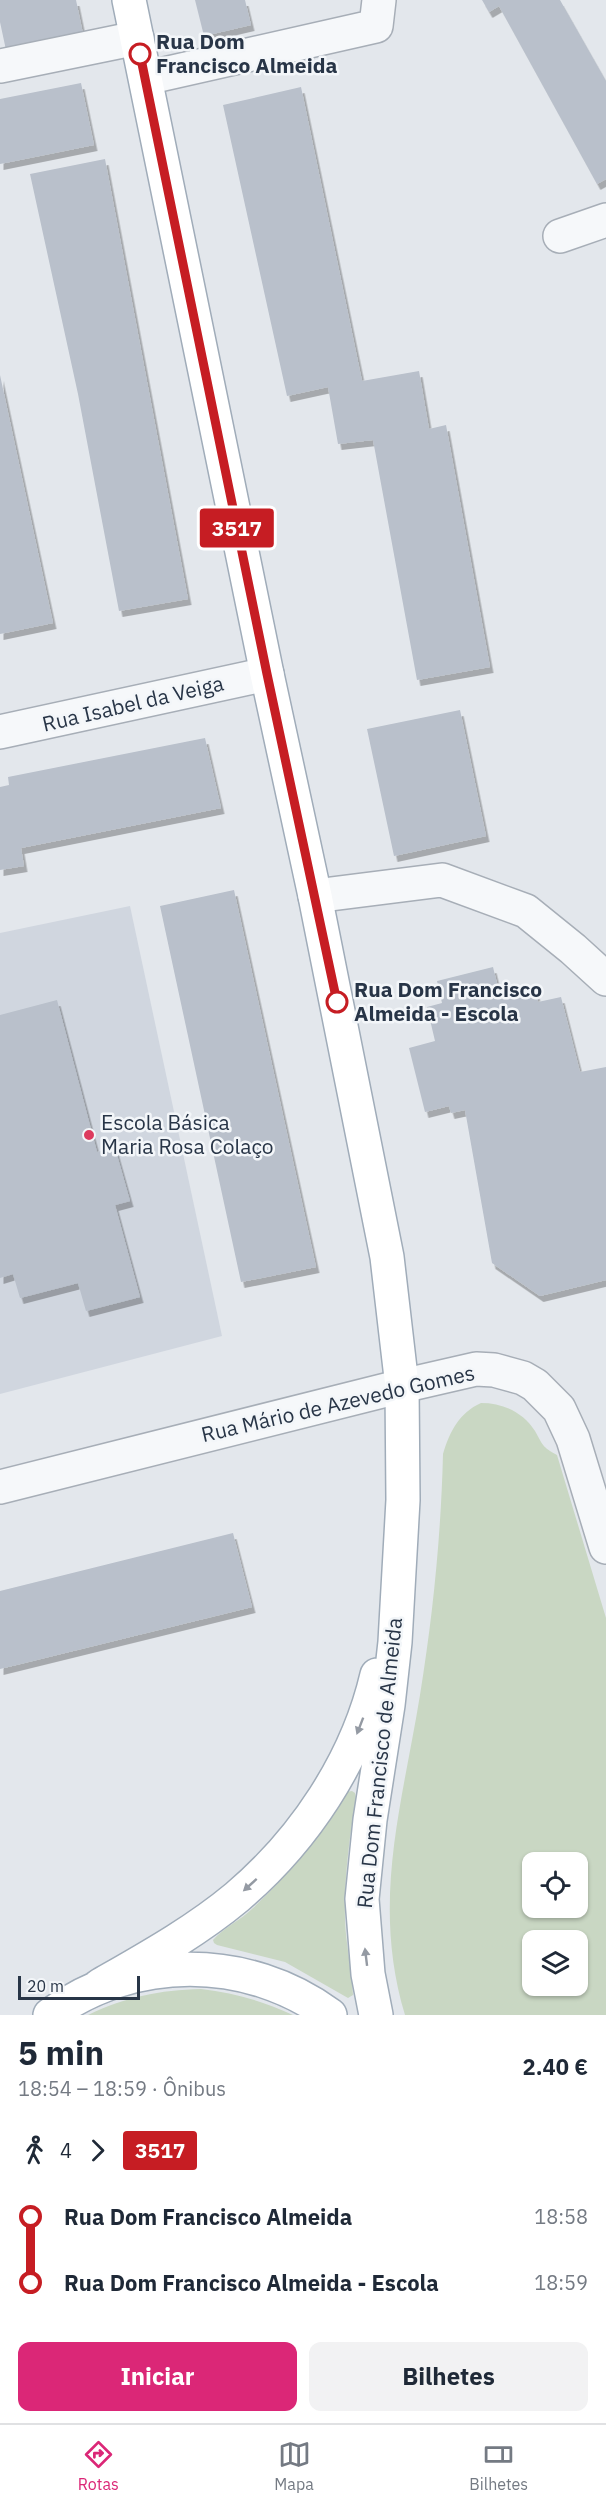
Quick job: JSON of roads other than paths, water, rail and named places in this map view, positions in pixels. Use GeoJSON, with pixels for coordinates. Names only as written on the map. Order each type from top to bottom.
{"type":"FeatureCollection","features":[{"type":"Feature","properties":{"kind":"main road","name":"Rua Dom Francisco de Almeida"},"geometry":{"type":"LineString","coordinates":[[129,0],[267,674],[315,896],[387,1257],[402,1386],[403,1500],[388,1705],[370,1820],[362,1899],[368,1974],[376,2015]]}},
{"type":"Feature","properties":{"kind":"main road","name":"Rua Dom Francisco de Almeida"},"geometry":{"type":"LineString","coordinates":[[99,1986],[196,1927],[236,1898],[269,1868],[325,1798],[345,1762],[374,1685],[387,1629],[401,1547]]}},
{"type":"Feature","properties":{"kind":"main road"},"geometry":{"type":"LineString","coordinates":[[34,2015],[58,2009],[99,1986],[135,1975],[172,1969],[209,1969],[247,1975],[282,1987],[316,2004],[330,2015]]}},
{"type":"Feature","properties":{"kind":"street"},"geometry":{"type":"LineString","coordinates":[[146,78],[376,26],[379,0]]}},
{"type":"Feature","properties":{"kind":"street"},"geometry":{"type":"LineString","coordinates":[[0,66],[137,38]]}},
{"type":"Feature","properties":{"kind":"street"},"geometry":{"type":"LineString","coordinates":[[560,236],[606,220]]}},
{"type":"Feature","properties":{"kind":"street","name":"Rua Isabel da Veiga"},"geometry":{"type":"LineString","coordinates":[[0,732],[267,674]]}},
{"type":"Feature","properties":{"kind":"street"},"geometry":{"type":"LineString","coordinates":[[315,896],[442,879],[526,911],[606,979]]}},
{"type":"Feature","properties":{"kind":"street","name":"Rua Mário de Azevedo Gomes"},"geometry":{"type":"LineString","coordinates":[[0,1487],[476,1369],[509,1373],[535,1385],[559,1409],[567,1422],[606,1547]]}},
{"type":"Feature","properties":{"kind":"place","name":"Rua Dom Francisco Almeida"},"geometry":{"type":"Point","coordinates":[140,54]}},
{"type":"Feature","properties":{"kind":"place","name":"Rua Dom Francisco Almeida - Escola"},"geometry":{"type":"Point","coordinates":[337,1002]}},
{"type":"Feature","properties":{"kind":"place","name":"Escola Básica Maria Rosa Colaço"},"geometry":{"type":"Point","coordinates":[89,1135]}}]}
